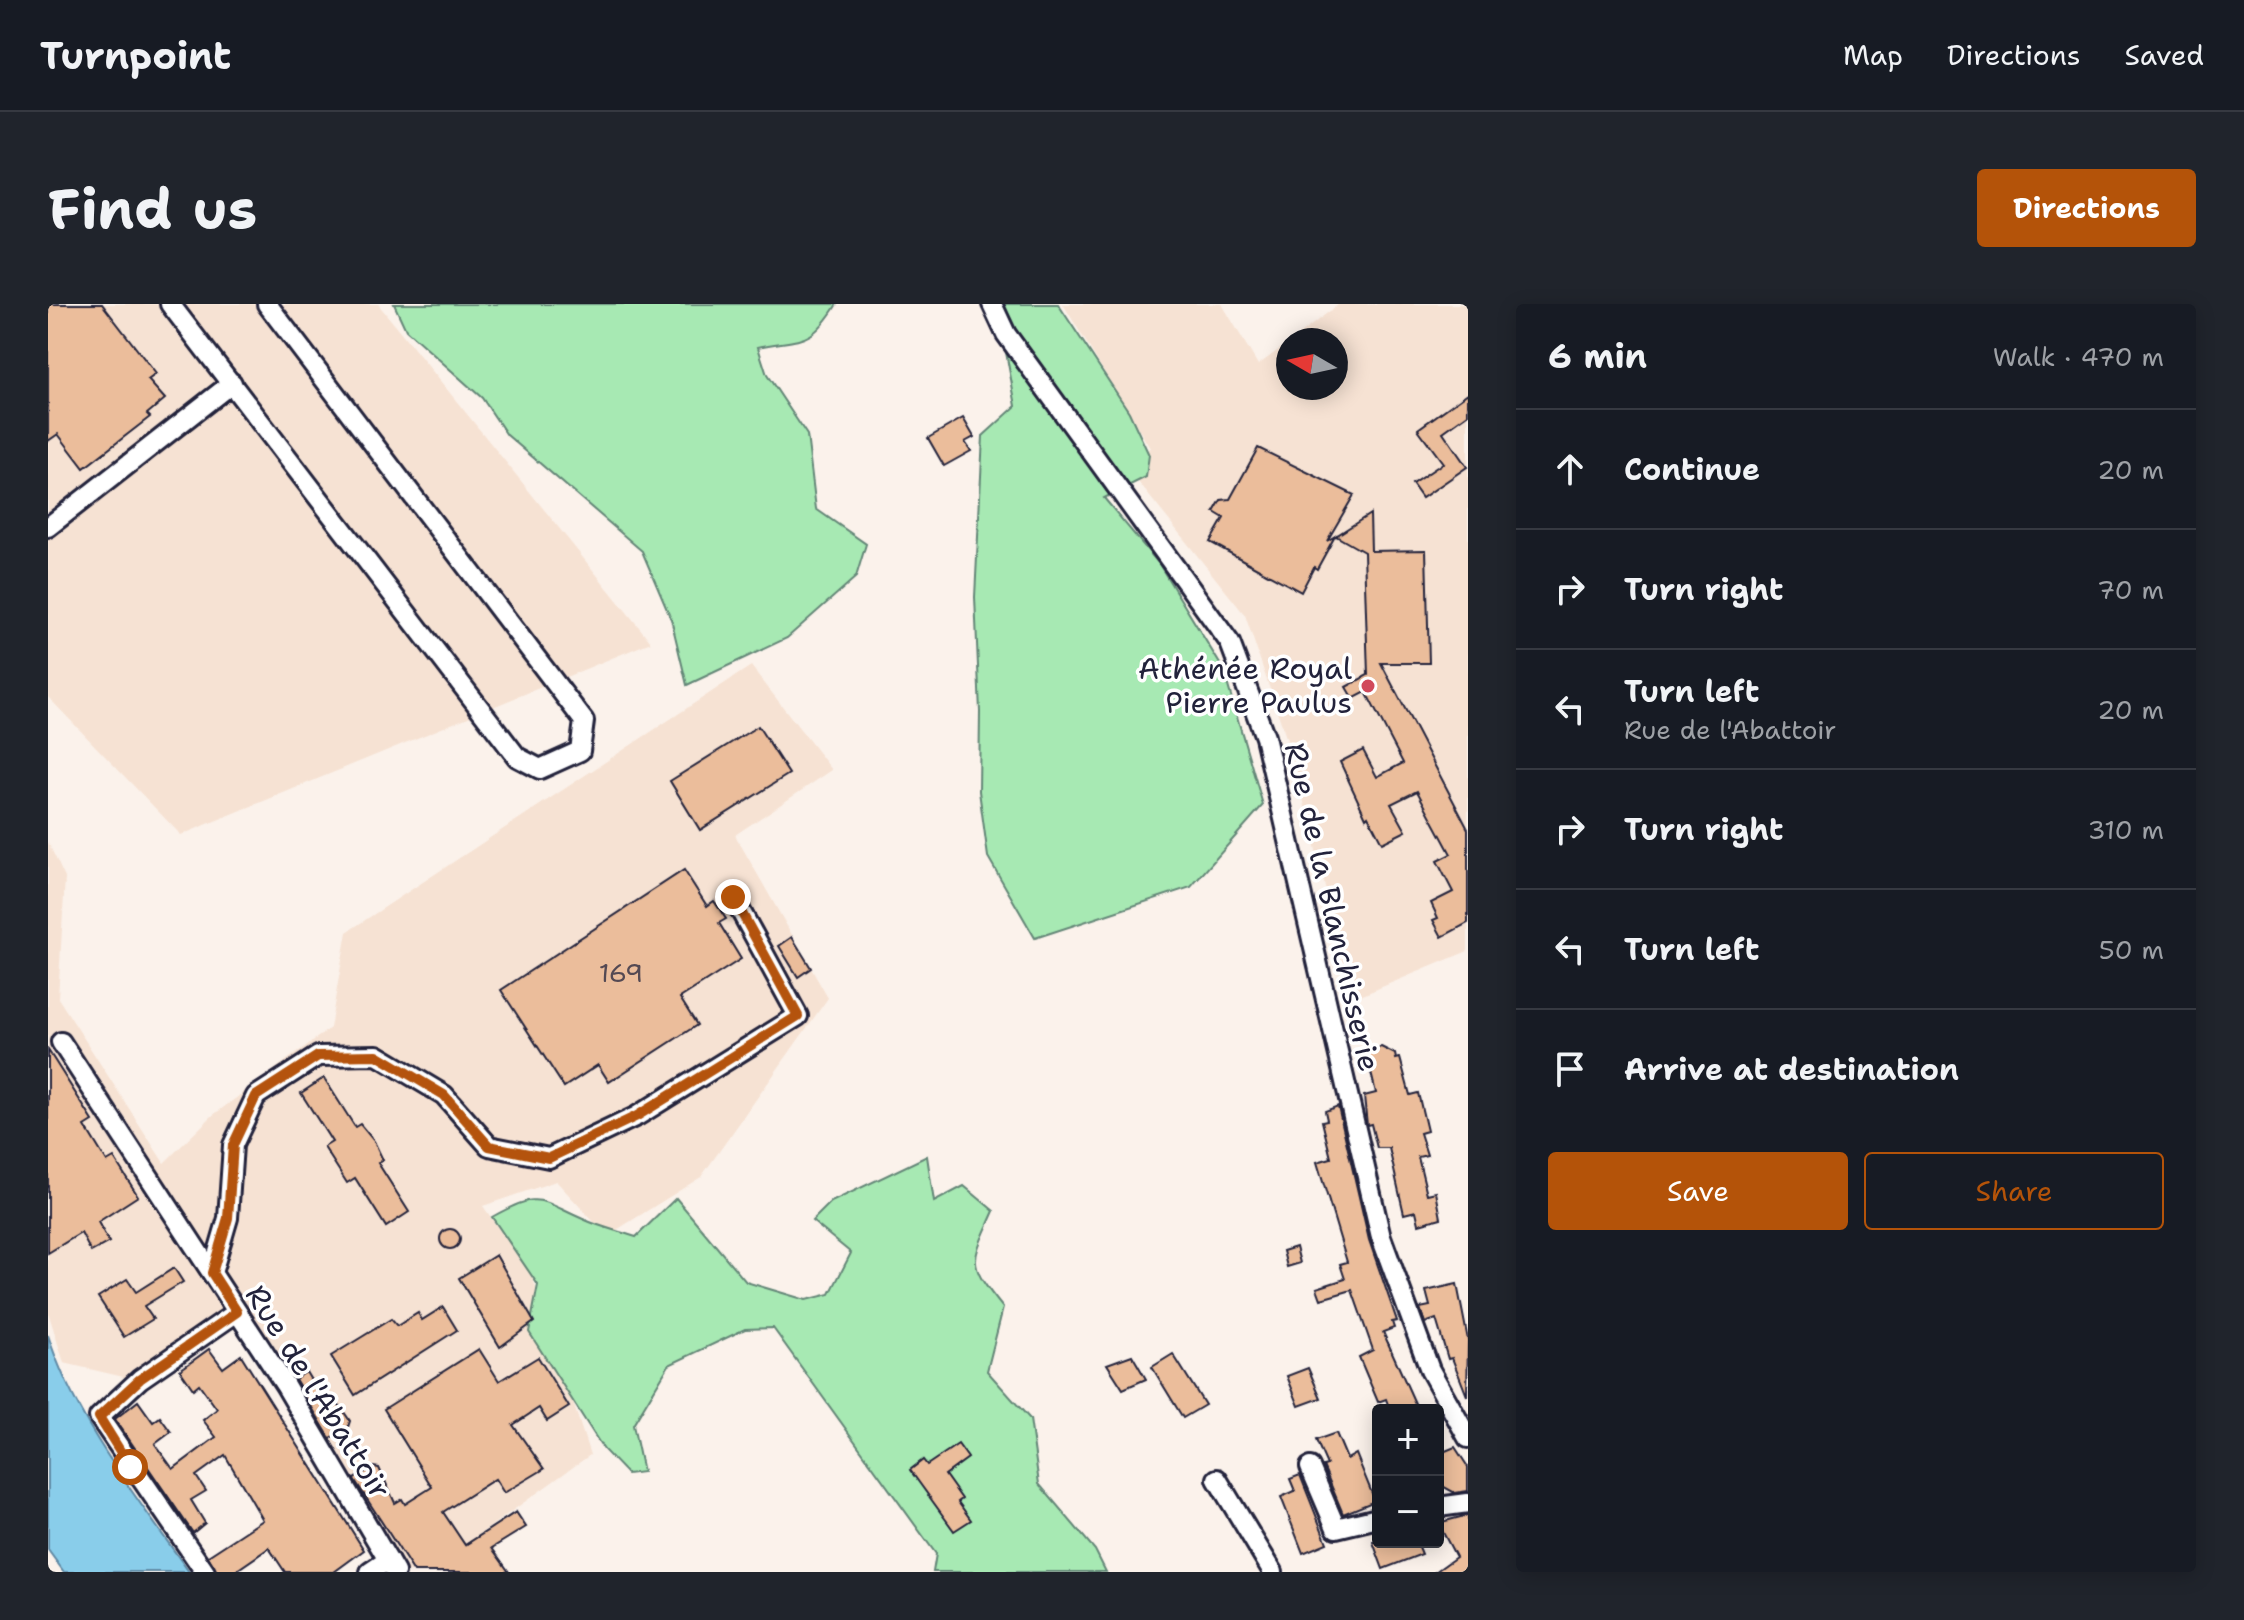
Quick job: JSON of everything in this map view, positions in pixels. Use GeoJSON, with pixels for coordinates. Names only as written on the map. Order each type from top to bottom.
{"type":"FeatureCollection","features":[{"type":"Feature","properties":{"kind":"street"},"geometry":{"type":"LineString","coordinates":[[170,304],[517,757],[540,769],[580,751],[584,721],[267,304]]}},
{"type":"Feature","properties":{"kind":"street","name":"Rue de la Blanchisserie"},"geometry":{"type":"LineString","coordinates":[[992,304],[1006,334],[1230,643],[1265,737],[1381,1237],[1430,1370],[1468,1438]]}},
{"type":"Feature","properties":{"kind":"street"},"geometry":{"type":"LineString","coordinates":[[48,527],[232,383]]}},
{"type":"Feature","properties":{"kind":"street"},"geometry":{"type":"LineString","coordinates":[[212,1273],[228,1218],[233,1145],[256,1096],[318,1056],[377,1055],[444,1095],[489,1146],[549,1158],[637,1116],[798,1016],[733,897]]}},
{"type":"Feature","properties":{"kind":"street","name":"Rue de l'Abattoir"},"geometry":{"type":"LineString","coordinates":[[61,1042],[285,1385],[391,1566]]}},
{"type":"Feature","properties":{"kind":"street"},"geometry":{"type":"LineString","coordinates":[[205,1572],[99,1417],[140,1379],[237,1312]]}},
{"type":"Feature","properties":{"kind":"street"},"geometry":{"type":"LineString","coordinates":[[1310,1467],[1336,1528],[1372,1519]]}},
{"type":"Feature","properties":{"kind":"street"},"geometry":{"type":"LineString","coordinates":[[1217,1479],[1273,1572]]}},
{"type":"Feature","properties":{"kind":"street"},"geometry":{"type":"LineString","coordinates":[[1444,1506],[1468,1503]]}},
{"type":"Feature","properties":{"kind":"street"},"geometry":{"type":"LineString","coordinates":[[370,1572],[391,1566]]}},
{"type":"Feature","properties":{"kind":"shaded area"},"geometry":{"type":"Polygon","coordinates":[[[48,304],[378,304],[651,642],[181,835],[48,697],[48,304]]]}},
{"type":"Feature","properties":{"kind":"shaded area","name":"Athénée Royal Pierre Paulus"},"geometry":{"type":"Polygon","coordinates":[[[1063,304],[1222,304],[1258,365],[1276,352],[1276,400],[1348,400],[1348,328],[1308,328],[1339,304],[1468,304],[1468,951],[1353,999],[1293,758],[1245,615],[1126,467],[1150,448],[1063,304]]]}},
{"type":"Feature","properties":{"kind":"shaded area"},"geometry":{"type":"Polygon","coordinates":[[[751,666],[832,770],[735,835],[828,998],[701,1177],[607,1236],[556,1181],[483,1206],[532,1276],[590,1455],[427,1572],[404,1572],[246,1316],[132,1379],[64,1363],[48,1312],[48,842],[65,878],[58,998],[164,1163],[212,1116],[330,1028],[347,932],[751,666]]]}},
{"type":"Feature","properties":{"kind":"green space"},"geometry":{"type":"Polygon","coordinates":[[[394,304],[837,304],[812,334],[795,341],[758,347],[767,375],[807,435],[816,509],[866,544],[856,577],[787,638],[687,685],[671,619],[642,551],[507,435],[482,398],[406,330],[394,304]]]}},
{"type":"Feature","properties":{"kind":"green space"},"geometry":{"type":"Polygon","coordinates":[[[997,304],[1058,304],[1129,412],[1149,455],[1146,477],[1104,498],[1159,564],[1223,669],[1263,805],[1191,887],[1035,938],[988,857],[979,791],[980,712],[975,597],[983,436],[1016,406],[997,304]]]}},
{"type":"Feature","properties":{"kind":"green space"},"geometry":{"type":"Polygon","coordinates":[[[927,1156],[934,1202],[964,1186],[994,1211],[980,1242],[976,1262],[983,1281],[1003,1308],[987,1371],[1030,1419],[1039,1484],[1095,1550],[1106,1572],[933,1572],[936,1554],[773,1328],[745,1329],[669,1365],[633,1425],[643,1472],[627,1474],[604,1450],[529,1332],[538,1285],[492,1217],[520,1203],[538,1200],[636,1237],[676,1198],[746,1282],[806,1300],[830,1294],[851,1253],[812,1221],[831,1202],[927,1156]]]}},
{"type":"Feature","properties":{"kind":"water"},"geometry":{"type":"Polygon","coordinates":[[[48,1335],[59,1367],[91,1428],[189,1572],[64,1572],[48,1550],[48,1335]]]}},
{"type":"Feature","properties":{"kind":"building"},"geometry":{"type":"Polygon","coordinates":[[[48,304],[102,304],[156,374],[148,380],[165,399],[147,414],[150,417],[84,468],[58,434],[48,441],[48,304]]]}},
{"type":"Feature","properties":{"kind":"building"},"geometry":{"type":"Polygon","coordinates":[[[1468,393],[1468,414],[1443,432],[1467,467],[1422,498],[1412,484],[1443,463],[1418,429],[1468,393]]]}},
{"type":"Feature","properties":{"kind":"building"},"geometry":{"type":"Polygon","coordinates":[[[963,418],[974,437],[965,442],[971,451],[944,466],[928,438],[963,418]]]}},
{"type":"Feature","properties":{"kind":"building"},"geometry":{"type":"Polygon","coordinates":[[[1258,448],[1354,495],[1327,541],[1335,536],[1317,569],[1314,567],[1301,592],[1210,542],[1224,518],[1214,512],[1221,500],[1230,499],[1258,448]]]}},
{"type":"Feature","properties":{"kind":"building"},"geometry":{"type":"Polygon","coordinates":[[[1370,514],[1371,551],[1426,550],[1429,663],[1381,663],[1468,829],[1468,923],[1442,937],[1433,920],[1438,918],[1431,903],[1453,892],[1437,861],[1451,854],[1417,791],[1391,804],[1406,831],[1382,843],[1368,816],[1366,818],[1340,762],[1363,750],[1377,777],[1403,763],[1366,692],[1353,699],[1346,687],[1368,675],[1364,552],[1336,536],[1370,514]]]}},
{"type":"Feature","properties":{"kind":"building"},"geometry":{"type":"Polygon","coordinates":[[[758,726],[789,774],[700,830],[670,781],[758,726]]]}},
{"type":"Feature","properties":{"kind":"building"},"geometry":{"type":"Polygon","coordinates":[[[684,870],[707,906],[714,901],[726,919],[719,923],[741,959],[680,998],[697,1025],[609,1082],[598,1065],[564,1087],[501,990],[684,870]]]}},
{"type":"Feature","properties":{"kind":"building"},"geometry":{"type":"Polygon","coordinates":[[[792,937],[811,968],[798,977],[779,946],[792,937]]]}},
{"type":"Feature","properties":{"kind":"building"},"geometry":{"type":"Polygon","coordinates":[[[1381,1047],[1395,1054],[1396,1059],[1400,1058],[1410,1095],[1418,1093],[1427,1131],[1420,1133],[1427,1155],[1418,1157],[1427,1194],[1436,1192],[1441,1218],[1419,1224],[1416,1211],[1404,1214],[1389,1148],[1377,1148],[1371,1124],[1367,1125],[1364,1096],[1376,1093],[1366,1052],[1381,1047]]]}},
{"type":"Feature","properties":{"kind":"building"},"geometry":{"type":"Polygon","coordinates":[[[48,1050],[93,1121],[85,1126],[107,1162],[114,1158],[138,1196],[98,1222],[109,1242],[91,1252],[81,1233],[48,1253],[48,1050]]]}},
{"type":"Feature","properties":{"kind":"building"},"geometry":{"type":"Polygon","coordinates":[[[324,1078],[355,1127],[360,1124],[374,1141],[383,1160],[378,1163],[409,1212],[386,1227],[355,1178],[347,1183],[324,1147],[332,1142],[301,1093],[324,1078]]]}},
{"type":"Feature","properties":{"kind":"building"},"geometry":{"type":"Polygon","coordinates":[[[1338,1106],[1369,1240],[1397,1321],[1392,1322],[1394,1328],[1383,1332],[1415,1404],[1388,1404],[1386,1399],[1378,1402],[1359,1357],[1373,1350],[1352,1290],[1321,1299],[1317,1288],[1345,1279],[1340,1264],[1347,1262],[1317,1162],[1331,1158],[1322,1121],[1327,1120],[1325,1111],[1338,1106]]]}},
{"type":"Feature","properties":{"kind":"building"},"geometry":{"type":"Polygon","coordinates":[[[450,1229],[457,1232],[460,1239],[457,1246],[450,1249],[443,1246],[440,1239],[443,1232],[450,1229]]]}},
{"type":"Feature","properties":{"kind":"building"},"geometry":{"type":"Polygon","coordinates":[[[1296,1247],[1300,1263],[1287,1267],[1283,1251],[1296,1247]]]}},
{"type":"Feature","properties":{"kind":"building"},"geometry":{"type":"Polygon","coordinates":[[[496,1255],[534,1322],[500,1347],[459,1278],[496,1255]]]}},
{"type":"Feature","properties":{"kind":"building"},"geometry":{"type":"Polygon","coordinates":[[[174,1268],[183,1282],[144,1306],[153,1319],[124,1337],[98,1297],[127,1279],[136,1292],[174,1268]]]}},
{"type":"Feature","properties":{"kind":"building"},"geometry":{"type":"Polygon","coordinates":[[[1457,1284],[1468,1340],[1467,1396],[1452,1358],[1448,1359],[1436,1319],[1425,1323],[1420,1308],[1430,1306],[1426,1291],[1457,1284]]]}},
{"type":"Feature","properties":{"kind":"building"},"geometry":{"type":"Polygon","coordinates":[[[443,1307],[457,1330],[355,1395],[331,1356],[391,1319],[397,1326],[418,1313],[422,1320],[443,1307]]]}},
{"type":"Feature","properties":{"kind":"building"},"geometry":{"type":"Polygon","coordinates":[[[209,1349],[223,1368],[241,1355],[364,1550],[334,1572],[285,1572],[269,1548],[234,1572],[217,1572],[208,1556],[263,1520],[225,1455],[196,1476],[206,1491],[191,1500],[205,1523],[193,1533],[115,1419],[138,1401],[153,1422],[160,1417],[171,1432],[155,1444],[173,1469],[216,1437],[203,1420],[217,1409],[199,1384],[193,1389],[180,1370],[209,1349]]]}},
{"type":"Feature","properties":{"kind":"building"},"geometry":{"type":"Polygon","coordinates":[[[479,1349],[499,1381],[538,1357],[569,1407],[547,1421],[539,1408],[513,1425],[544,1469],[504,1493],[495,1479],[443,1512],[465,1545],[516,1512],[526,1527],[492,1548],[509,1572],[414,1572],[354,1479],[373,1467],[379,1468],[395,1503],[402,1499],[405,1504],[432,1487],[384,1409],[479,1349]]]}},
{"type":"Feature","properties":{"kind":"building"},"geometry":{"type":"Polygon","coordinates":[[[1173,1354],[1205,1405],[1183,1418],[1152,1367],[1173,1354]]]}},
{"type":"Feature","properties":{"kind":"building"},"geometry":{"type":"Polygon","coordinates":[[[1132,1355],[1146,1379],[1123,1389],[1107,1364],[1132,1355]]]}},
{"type":"Feature","properties":{"kind":"building"},"geometry":{"type":"Polygon","coordinates":[[[1308,1368],[1321,1398],[1299,1406],[1287,1376],[1308,1368]]]}},
{"type":"Feature","properties":{"kind":"building"},"geometry":{"type":"Polygon","coordinates":[[[306,1372],[326,1405],[335,1399],[350,1421],[348,1427],[330,1438],[295,1379],[306,1372]]]}},
{"type":"Feature","properties":{"kind":"building"},"geometry":{"type":"Polygon","coordinates":[[[1336,1433],[1347,1459],[1356,1454],[1372,1494],[1372,1502],[1343,1514],[1316,1440],[1336,1433]]]}},
{"type":"Feature","properties":{"kind":"building"},"geometry":{"type":"Polygon","coordinates":[[[958,1444],[968,1458],[945,1475],[962,1499],[958,1502],[971,1520],[954,1531],[910,1470],[923,1460],[927,1465],[958,1444]]]}},
{"type":"Feature","properties":{"kind":"building"},"geometry":{"type":"Polygon","coordinates":[[[1455,1447],[1468,1467],[1468,1491],[1455,1493],[1444,1487],[1444,1452],[1455,1447]]]}},
{"type":"Feature","properties":{"kind":"building"},"geometry":{"type":"Polygon","coordinates":[[[1300,1475],[1327,1543],[1303,1553],[1281,1497],[1295,1491],[1290,1479],[1300,1475]]]}},
{"type":"Feature","properties":{"kind":"building"},"geometry":{"type":"Polygon","coordinates":[[[1468,1515],[1468,1572],[1435,1572],[1456,1557],[1444,1534],[1444,1521],[1468,1515]]]}},
{"type":"Feature","properties":{"kind":"building"},"geometry":{"type":"Polygon","coordinates":[[[1375,1548],[1420,1548],[1422,1554],[1383,1569],[1375,1548]]]}},
{"type":"Feature","properties":{"kind":"place","name":"Athénée Royal Pierre Paulus"},"geometry":{"type":"Point","coordinates":[1368,686]}},
{"type":"Feature","properties":{"kind":"route"},"geometry":{"type":"LineString","coordinates":[[130,1467],[99,1417],[140,1379],[237,1312],[212,1273],[228,1218],[233,1145],[256,1096],[318,1056],[377,1055],[444,1095],[489,1146],[549,1158],[637,1116],[798,1016],[733,897]]}}]}
